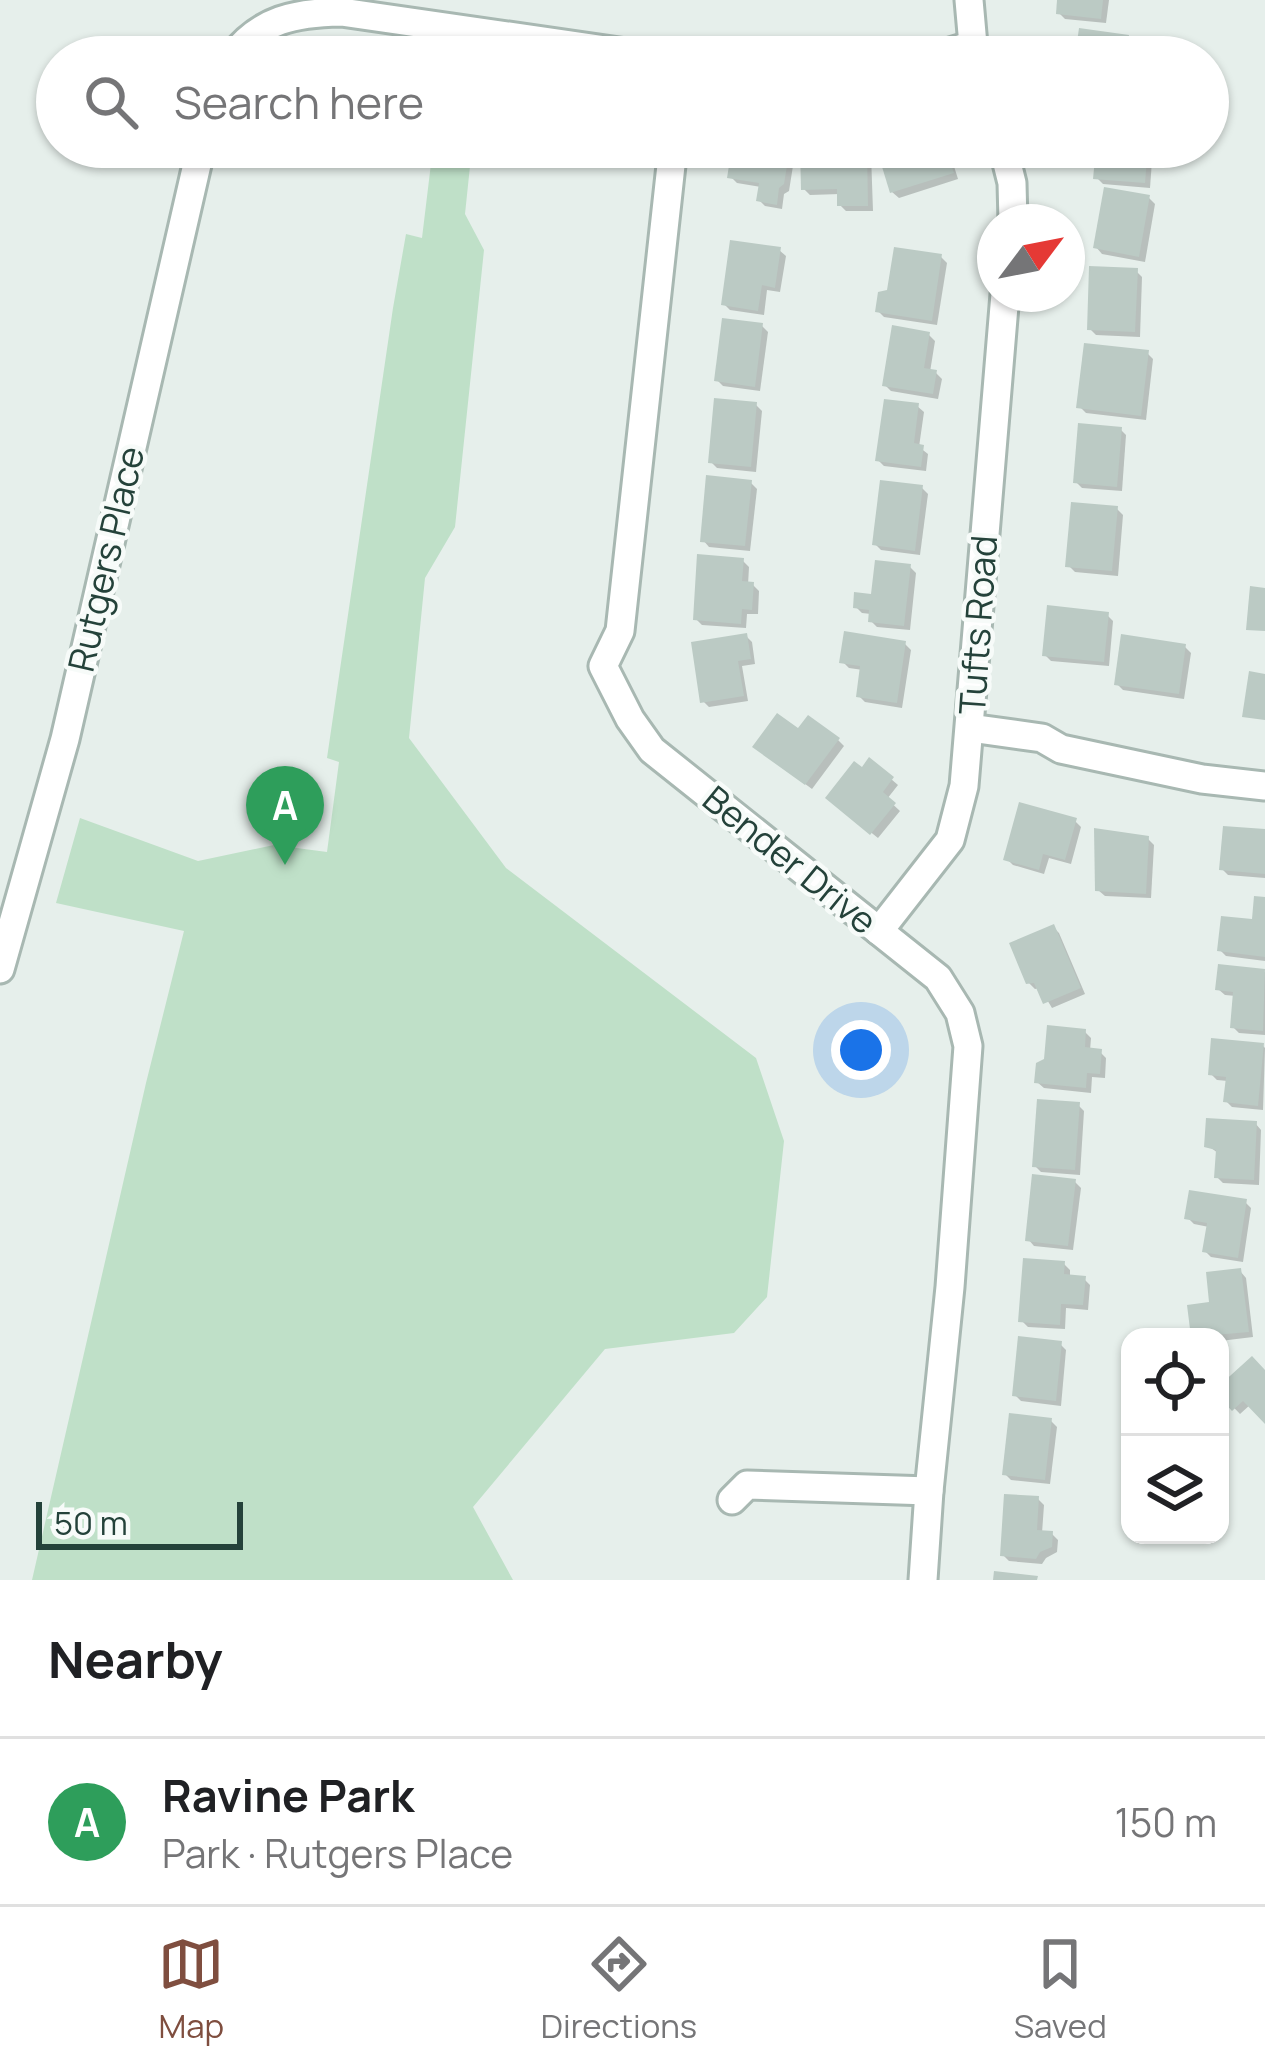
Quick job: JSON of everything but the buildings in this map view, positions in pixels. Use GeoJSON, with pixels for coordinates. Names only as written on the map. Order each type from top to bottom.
{"type":"FeatureCollection","features":[{"type":"Feature","properties":{"kind":"street"},"geometry":{"type":"LineString","coordinates":[[970,0],[974,36]]}},
{"type":"Feature","properties":{"kind":"street"},"geometry":{"type":"LineString","coordinates":[[252,36],[277,20],[341,12],[508,36]]}},
{"type":"Feature","properties":{"kind":"street","name":"Rutgers Place"},"geometry":{"type":"LineString","coordinates":[[0,969],[65,740],[196,168]]}},
{"type":"Feature","properties":{"kind":"street","name":"Bender Drive"},"geometry":{"type":"LineString","coordinates":[[671,168],[620,631],[603,666],[652,750],[938,978],[960,1012],[968,1046],[923,1580]]}},
{"type":"Feature","properties":{"kind":"street"},"geometry":{"type":"LineString","coordinates":[[1009,168],[1013,204]]}},
{"type":"Feature","properties":{"kind":"street","name":"Tufts Road"},"geometry":{"type":"LineString","coordinates":[[879,931],[950,840],[964,786],[1004,312]]}},
{"type":"Feature","properties":{"kind":"street"},"geometry":{"type":"LineString","coordinates":[[970,728],[1042,738],[1061,749],[1202,779],[1265,786]]}},
{"type":"Feature","properties":{"kind":"street"},"geometry":{"type":"LineString","coordinates":[[732,1500],[747,1485],[928,1490]]}},
{"type":"Feature","properties":{"kind":"green space"},"geometry":{"type":"Polygon","coordinates":[[[430,168],[470,168],[465,214],[484,250],[455,527],[425,578],[409,738],[506,868],[756,1058],[784,1141],[767,1297],[734,1333],[605,1349],[473,1507],[513,1580],[32,1580],[184,931],[56,903],[80,818],[198,861],[274,845],[327,852],[339,762],[327,758],[393,308],[406,234],[422,238],[430,168]]]}},
{"type":"Feature","properties":{"kind":"place","name":"Ravine Park"},"geometry":{"type":"Point","coordinates":[285,865]}}]}
